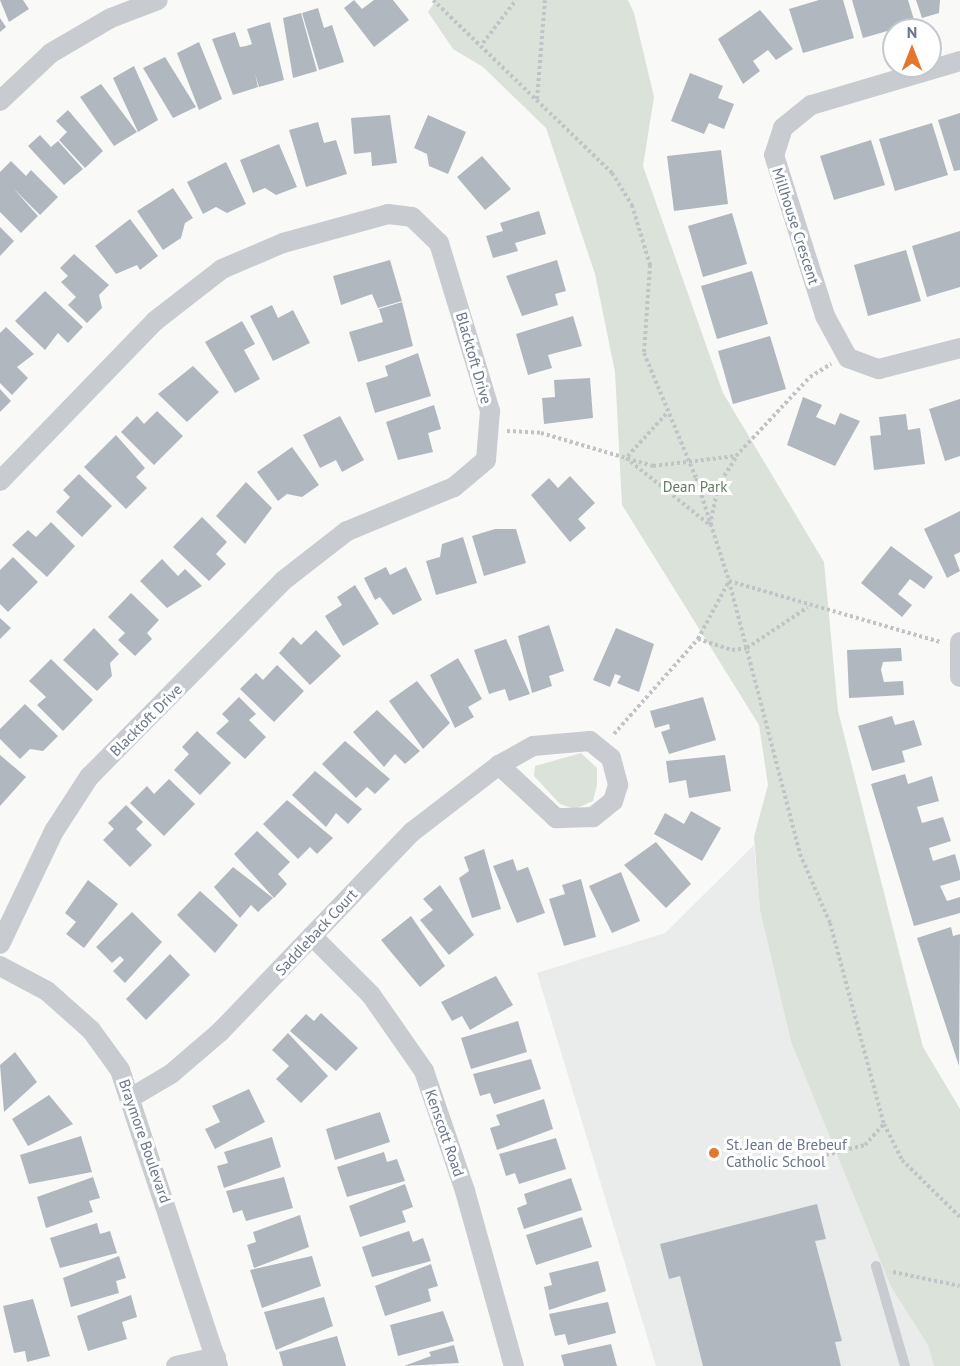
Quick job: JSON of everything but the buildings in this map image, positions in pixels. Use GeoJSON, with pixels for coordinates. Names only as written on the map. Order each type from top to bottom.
{"type":"FeatureCollection","features":[{"type":"Feature","properties":{"kind":"street"},"geometry":{"type":"LineString","coordinates":[[0,101],[51,52],[111,18],[158,0]]}},
{"type":"Feature","properties":{"kind":"street","name":"Millhouse Crescent"},"geometry":{"type":"LineString","coordinates":[[848,358],[825,316],[778,174],[776,141],[795,114],[812,105],[960,61]]}},
{"type":"Feature","properties":{"kind":"street","name":"Blacktoft Drive"},"geometry":{"type":"LineString","coordinates":[[0,481],[155,321],[222,269],[283,243],[388,214],[412,217],[439,243],[481,373],[491,430],[486,460],[462,482],[371,518],[312,554],[89,777],[54,831],[0,944]]}},
{"type":"Feature","properties":{"kind":"street"},"geometry":{"type":"LineString","coordinates":[[848,358],[879,369],[960,348]]}},
{"type":"Feature","properties":{"kind":"street"},"geometry":{"type":"LineString","coordinates":[[958,644],[960,677]]}},
{"type":"Feature","properties":{"kind":"street","name":"Saddleback Court"},"geometry":{"type":"LineString","coordinates":[[132,1097],[171,1074],[220,1032],[412,832],[499,765],[533,746],[560,740],[590,741],[602,748]]}},
{"type":"Feature","properties":{"kind":"street"},"geometry":{"type":"LineString","coordinates":[[499,765],[543,811],[574,821],[593,817],[613,801],[616,768],[602,748]]}},
{"type":"Feature","properties":{"kind":"street","name":"Kenscott Road"},"geometry":{"type":"LineString","coordinates":[[312,936],[371,995],[424,1071],[465,1191],[514,1366]]}},
{"type":"Feature","properties":{"kind":"street","name":"Braymore Boulevard"},"geometry":{"type":"LineString","coordinates":[[0,966],[47,991],[91,1030],[132,1097],[217,1361]]}},
{"type":"Feature","properties":{"kind":"street"},"geometry":{"type":"LineString","coordinates":[[176,1366],[217,1361]]}},
{"type":"Feature","properties":{"kind":"lane"},"geometry":{"type":"LineString","coordinates":[[877,1267],[905,1366]]}},
{"type":"Feature","properties":{"kind":"path"},"geometry":{"type":"LineString","coordinates":[[433,0],[483,43],[537,100],[612,172],[632,206],[651,265],[644,353],[666,414],[690,464],[729,581],[801,858],[830,923],[884,1124],[902,1160],[960,1217]]}},
{"type":"Feature","properties":{"kind":"path"},"geometry":{"type":"LineString","coordinates":[[483,43],[516,0]]}},
{"type":"Feature","properties":{"kind":"path"},"geometry":{"type":"LineString","coordinates":[[537,100],[545,0]]}},
{"type":"Feature","properties":{"kind":"path"},"geometry":{"type":"LineString","coordinates":[[710,525],[718,486],[736,456],[810,377],[848,358]]}},
{"type":"Feature","properties":{"kind":"path"},"geometry":{"type":"LineString","coordinates":[[626,458],[666,414]]}},
{"type":"Feature","properties":{"kind":"path"},"geometry":{"type":"LineString","coordinates":[[491,430],[541,433],[653,466],[690,464],[736,456]]}},
{"type":"Feature","properties":{"kind":"path"},"geometry":{"type":"LineString","coordinates":[[626,458],[710,525]]}},
{"type":"Feature","properties":{"kind":"path"},"geometry":{"type":"LineString","coordinates":[[729,581],[809,606],[958,644]]}},
{"type":"Feature","properties":{"kind":"path"},"geometry":{"type":"LineString","coordinates":[[602,748],[698,639],[729,581]]}},
{"type":"Feature","properties":{"kind":"path"},"geometry":{"type":"LineString","coordinates":[[698,639],[732,650],[747,648],[809,606]]}},
{"type":"Feature","properties":{"kind":"path"},"geometry":{"type":"LineString","coordinates":[[826,1155],[865,1145],[884,1124]]}},
{"type":"Feature","properties":{"kind":"path"},"geometry":{"type":"LineString","coordinates":[[877,1267],[960,1286]]}},
{"type":"Feature","properties":{"kind":"shaded area","name":"St. Jean de Brebeuf Catholic School"},"geometry":{"type":"Polygon","coordinates":[[[754,845],[760,910],[791,1042],[891,1287],[928,1345],[934,1366],[656,1366],[537,973],[665,933],[754,845]]]}},
{"type":"Feature","properties":{"kind":"green space","name":"Dean Park"},"geometry":{"type":"Polygon","coordinates":[[[436,0],[628,0],[634,13],[654,97],[643,166],[723,393],[824,562],[838,711],[923,1047],[960,1109],[960,1366],[934,1366],[928,1345],[891,1287],[791,1042],[760,910],[754,837],[768,785],[759,725],[622,505],[615,372],[595,274],[546,128],[483,67],[453,49],[428,12],[436,0]]]}},
{"type":"Feature","properties":{"kind":"green space"},"geometry":{"type":"Polygon","coordinates":[[[581,753],[597,768],[597,785],[593,801],[575,809],[560,804],[534,776],[535,766],[581,753]]]}},
{"type":"Feature","properties":{"kind":"place","name":"St. Jean de Brebeuf Catholic School"},"geometry":{"type":"Point","coordinates":[714,1153]}}]}
